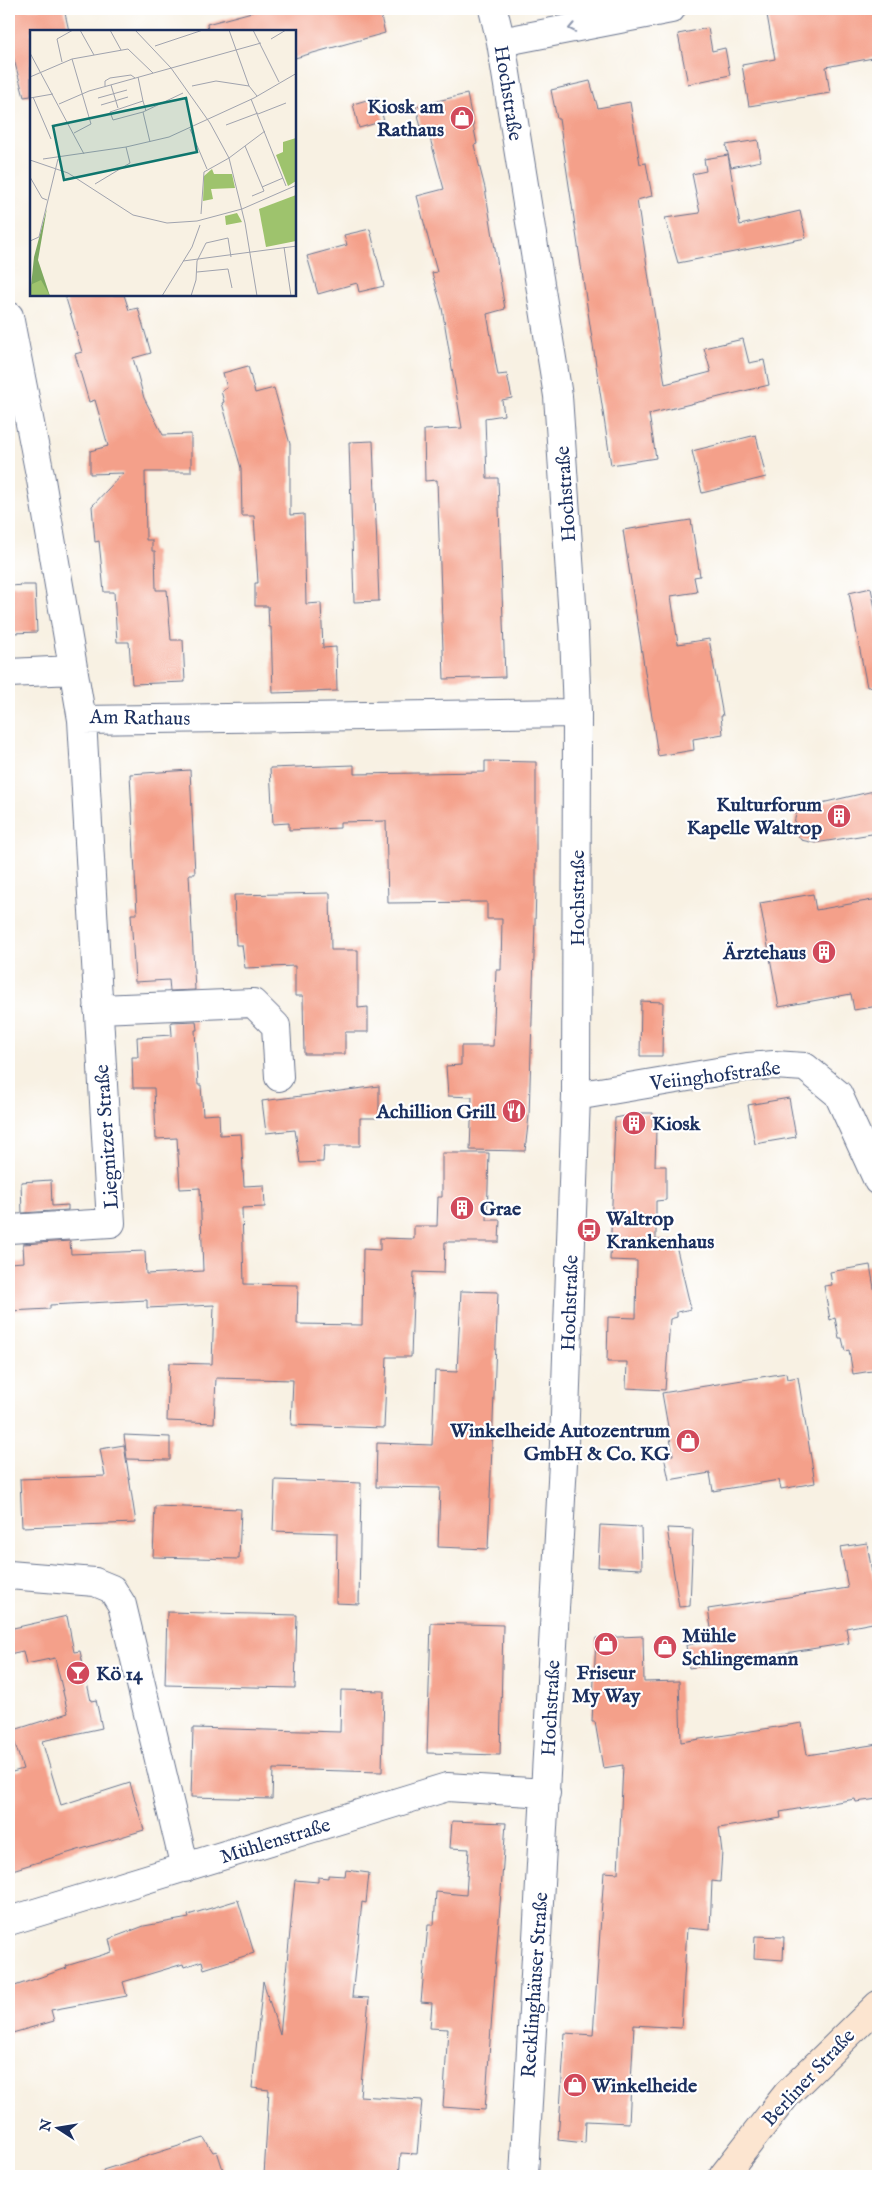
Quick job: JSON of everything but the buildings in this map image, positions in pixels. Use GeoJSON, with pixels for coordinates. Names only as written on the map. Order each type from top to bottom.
{"type":"FeatureCollection","features":[{"type":"Feature","properties":{"kind":"main road","name":"Berliner Straße"},"geometry":{"type":"LineString","coordinates":[[722,2176],[787,2094],[878,2005]]}},
{"type":"Feature","properties":{"kind":"street","name":"Hochstraße"},"geometry":{"type":"LineString","coordinates":[[493,9],[501,42],[558,396],[574,633],[577,713],[576,1096],[564,1444],[546,1793]]}},
{"type":"Feature","properties":{"kind":"street"},"geometry":{"type":"LineString","coordinates":[[501,42],[671,9]]}},
{"type":"Feature","properties":{"kind":"street","name":"Am Rathaus"},"geometry":{"type":"LineString","coordinates":[[9,316],[41,480],[82,720],[577,713]]}},
{"type":"Feature","properties":{"kind":"street"},"geometry":{"type":"LineString","coordinates":[[9,673],[73,670]]}},
{"type":"Feature","properties":{"kind":"street","name":"Liegnitzer Straße"},"geometry":{"type":"LineString","coordinates":[[9,1229],[111,1223],[82,720]]}},
{"type":"Feature","properties":{"kind":"street"},"geometry":{"type":"LineString","coordinates":[[98,1009],[254,1003],[276,1026],[279,1077]]}},
{"type":"Feature","properties":{"kind":"street","name":"Veiinghofstraße"},"geometry":{"type":"LineString","coordinates":[[576,1096],[738,1068],[774,1065],[805,1067],[838,1094],[878,1182]]}},
{"type":"Feature","properties":{"kind":"street"},"geometry":{"type":"LineString","coordinates":[[9,1575],[95,1582],[112,1589],[122,1605],[185,1868]]}},
{"type":"Feature","properties":{"kind":"street","name":"Mühlenstraße"},"geometry":{"type":"LineString","coordinates":[[9,1922],[446,1787],[546,1793]]}},
{"type":"Feature","properties":{"kind":"street","name":"Recklinghäuser Straße"},"geometry":{"type":"LineString","coordinates":[[524,2176],[546,1793]]}},
{"type":"Feature","properties":{"kind":"place","name":"Kiosk am Rathaus"},"geometry":{"type":"Point","coordinates":[462,118]}},
{"type":"Feature","properties":{"kind":"place","name":"Kulturforum Kapelle Waltrop"},"geometry":{"type":"Point","coordinates":[839,816]}},
{"type":"Feature","properties":{"kind":"place","name":"Ärztehaus"},"geometry":{"type":"Point","coordinates":[824,952]}},
{"type":"Feature","properties":{"kind":"place","name":"Achillion Grill"},"geometry":{"type":"Point","coordinates":[514,1111]}},
{"type":"Feature","properties":{"kind":"place","name":"Kiosk"},"geometry":{"type":"Point","coordinates":[634,1123]}},
{"type":"Feature","properties":{"kind":"place","name":"Grae"},"geometry":{"type":"Point","coordinates":[462,1208]}},
{"type":"Feature","properties":{"kind":"place","name":"Waltrop Krankenhaus"},"geometry":{"type":"Point","coordinates":[589,1230]}},
{"type":"Feature","properties":{"kind":"place","name":"Winkelheide Autozentrum GmbH & Co. KG"},"geometry":{"type":"Point","coordinates":[688,1441]}},
{"type":"Feature","properties":{"kind":"place","name":"Friseur My Way"},"geometry":{"type":"Point","coordinates":[606,1644]}},
{"type":"Feature","properties":{"kind":"place","name":"Mühle Schlingemann"},"geometry":{"type":"Point","coordinates":[665,1647]}},
{"type":"Feature","properties":{"kind":"place","name":"Kö 14"},"geometry":{"type":"Point","coordinates":[78,1673]}},
{"type":"Feature","properties":{"kind":"place","name":"Winkelheide"},"geometry":{"type":"Point","coordinates":[575,2085]}}]}
